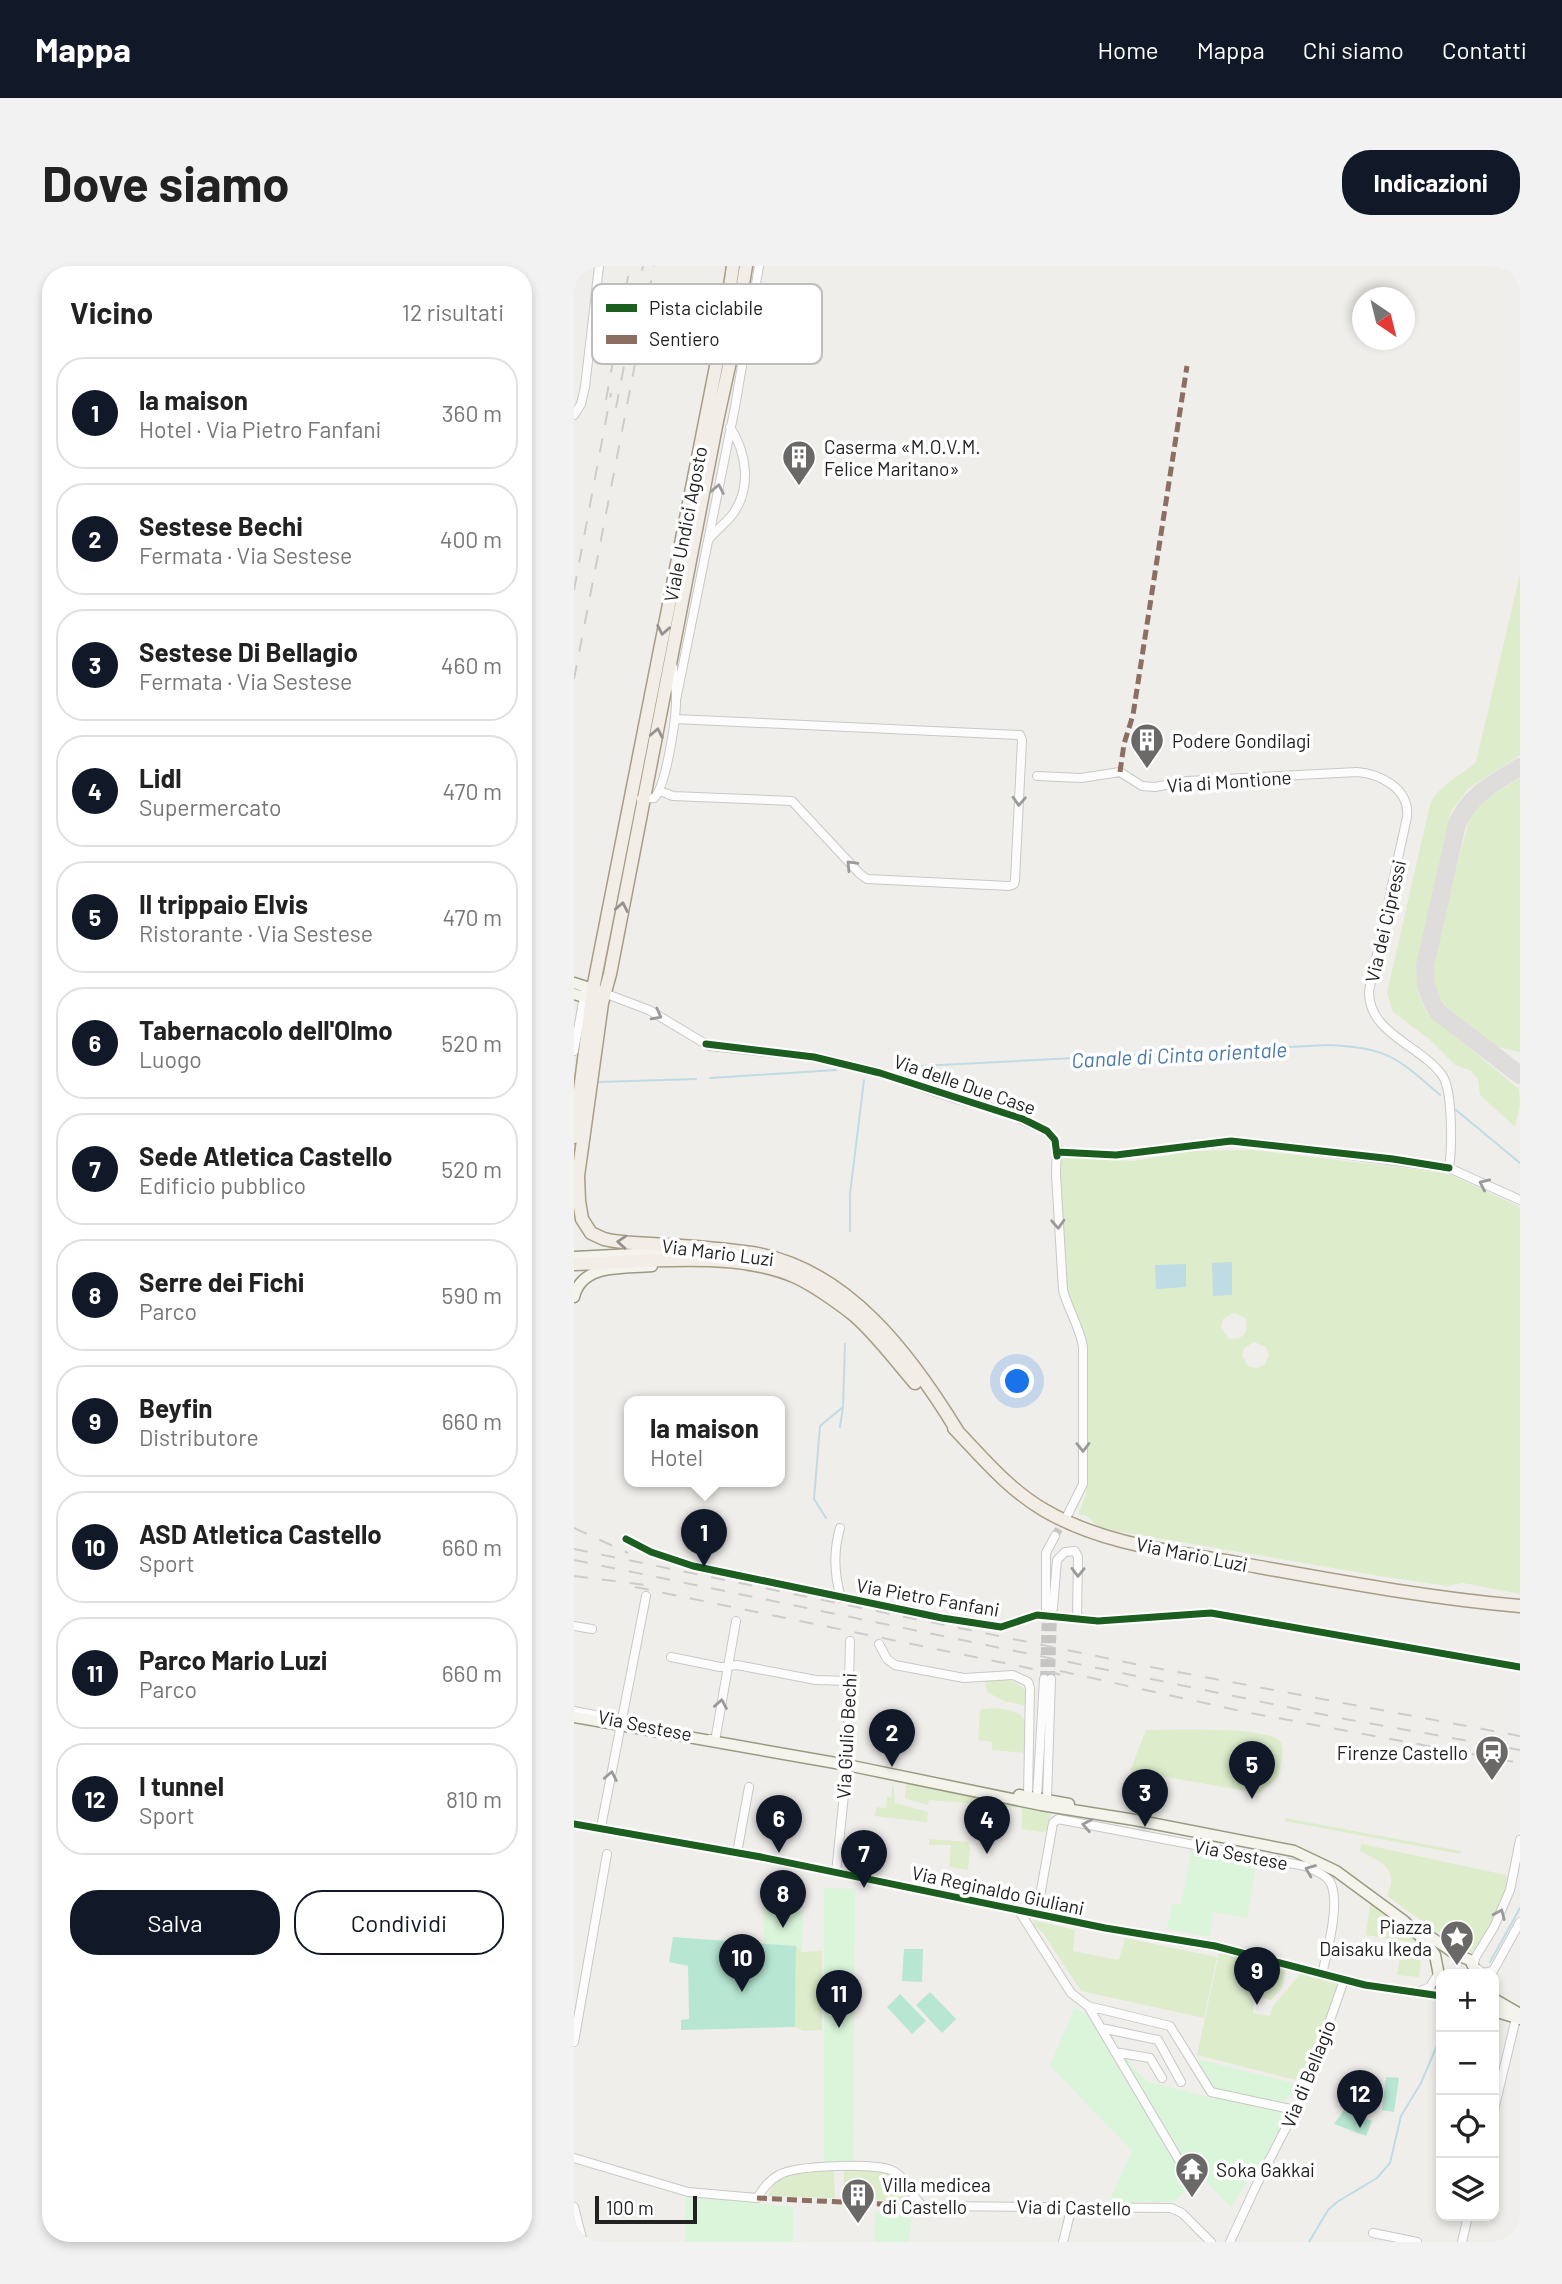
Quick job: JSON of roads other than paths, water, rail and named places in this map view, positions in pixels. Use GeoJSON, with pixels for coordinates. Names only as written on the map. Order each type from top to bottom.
{"type":"FeatureCollection","features":[{"type":"Feature","properties":{"kind":"main road","name":"Viale Undici Agosto"},"geometry":{"type":"LineString","coordinates":[[730,284],[733,266]]}},
{"type":"Feature","properties":{"kind":"main road","name":"Viale Undici Agosto"},"geometry":{"type":"LineString","coordinates":[[743,284],[746,266]]}},
{"type":"Feature","properties":{"kind":"main road","name":"Viale Undici Agosto"},"geometry":{"type":"LineString","coordinates":[[574,1207],[589,994],[644,800],[674,645],[719,364]]}},
{"type":"Feature","properties":{"kind":"main road","name":"Viale Undici Agosto"},"geometry":{"type":"LineString","coordinates":[[574,1137],[589,994],[712,413],[730,364]]}},
{"type":"Feature","properties":{"kind":"main road"},"geometry":{"type":"LineString","coordinates":[[574,983],[589,994]]}},
{"type":"Feature","properties":{"kind":"main road","name":"Via Mario Luzi"},"geometry":{"type":"LineString","coordinates":[[578,1176],[582,1219],[588,1230],[599,1238],[710,1255]]}},
{"type":"Feature","properties":{"kind":"main road","name":"Via Mario Luzi"},"geometry":{"type":"LineString","coordinates":[[574,1265],[752,1253],[788,1262],[817,1276],[863,1309],[890,1338],[932,1391],[958,1432],[988,1466],[1023,1496],[1046,1511],[1097,1533],[1158,1548],[1455,1601],[1520,1606]]}},
{"type":"Feature","properties":{"kind":"main road"},"geometry":{"type":"LineString","coordinates":[[574,1257],[710,1255]]}},
{"type":"Feature","properties":{"kind":"main road"},"geometry":{"type":"LineString","coordinates":[[574,1297],[579,1282],[593,1272],[710,1255]]}},
{"type":"Feature","properties":{"kind":"main road","name":"Via Mario Luzi"},"geometry":{"type":"LineString","coordinates":[[1418,1594],[1520,1600]]}},
{"type":"Feature","properties":{"kind":"main road","name":"Via Sestese"},"geometry":{"type":"LineString","coordinates":[[574,1717],[621,1723],[847,1765],[1010,1799],[1299,1853],[1336,1871],[1404,1922],[1459,1956]]}},
{"type":"Feature","properties":{"kind":"main road","name":"Via Sestese"},"geometry":{"type":"LineString","coordinates":[[947,1786],[1039,1797],[1112,1817]]}},
{"type":"Feature","properties":{"kind":"main road","name":"Via Sestese"},"geometry":{"type":"LineString","coordinates":[[1404,1922],[1432,1950],[1437,1969]]}},
{"type":"Feature","properties":{"kind":"main road"},"geometry":{"type":"LineString","coordinates":[[1441,1969],[1446,1960],[1459,1956],[1467,1958],[1475,1969]]}},
{"type":"Feature","properties":{"kind":"main road"},"geometry":{"type":"LineString","coordinates":[[1499,2003],[1519,2017]]}},
{"type":"Feature","properties":{"kind":"main road"},"geometry":{"type":"LineString","coordinates":[[1499,2012],[1519,2017]]}},
{"type":"Feature","properties":{"kind":"street"},"geometry":{"type":"LineString","coordinates":[[597,284],[599,266]]}},
{"type":"Feature","properties":{"kind":"street"},"geometry":{"type":"LineString","coordinates":[[756,284],[759,266]]}},
{"type":"Feature","properties":{"kind":"street"},"geometry":{"type":"LineString","coordinates":[[574,415],[581,404],[585,387],[592,326]]}},
{"type":"Feature","properties":{"kind":"street"},"geometry":{"type":"LineString","coordinates":[[676,700],[741,364]]}},
{"type":"Feature","properties":{"kind":"street"},"geometry":{"type":"LineString","coordinates":[[712,413],[732,417]]}},
{"type":"Feature","properties":{"kind":"street"},"geometry":{"type":"LineString","coordinates":[[707,542],[734,513],[743,488],[744,457],[730,427]]}},
{"type":"Feature","properties":{"kind":"street","name":"Viale Undici Agosto"},"geometry":{"type":"LineString","coordinates":[[660,791],[675,719],[674,645]]}},
{"type":"Feature","properties":{"kind":"street"},"geometry":{"type":"LineString","coordinates":[[634,781],[636,793],[644,800],[654,798],[660,791],[667,796],[680,797],[792,801],[867,879],[1009,886],[1014,884],[1022,740],[1019,735],[675,719]]}},
{"type":"Feature","properties":{"kind":"street","name":"Via di Montione"},"geometry":{"type":"LineString","coordinates":[[1037,776],[1081,778],[1120,772],[1142,786],[1149,787],[1187,781],[1357,772],[1382,778]]}},
{"type":"Feature","properties":{"kind":"street","name":"Via dei Cipressi"},"geometry":{"type":"LineString","coordinates":[[1382,778],[1398,790],[1408,811],[1368,991],[1369,1001],[1379,1022],[1429,1062],[1444,1080],[1448,1097],[1451,1156],[1449,1168]]}},
{"type":"Feature","properties":{"kind":"street"},"geometry":{"type":"LineString","coordinates":[[574,1051],[589,994]]}},
{"type":"Feature","properties":{"kind":"street","name":"Via delle Due Case"},"geometry":{"type":"LineString","coordinates":[[589,994],[656,1014],[709,1046],[814,1058],[859,1067],[956,1099],[1000,1110],[1047,1130],[1055,1140],[1057,1152]]}},
{"type":"Feature","properties":{"kind":"street"},"geometry":{"type":"LineString","coordinates":[[1068,1514],[1083,1484],[1083,1348],[1063,1290],[1057,1152],[1116,1155],[1231,1141],[1354,1154],[1449,1168],[1520,1200]]}},
{"type":"Feature","properties":{"kind":"street"},"geometry":{"type":"LineString","coordinates":[[840,1528],[835,1547],[835,1565],[841,1598]]}},
{"type":"Feature","properties":{"kind":"street"},"geometry":{"type":"LineString","coordinates":[[1055,1536],[1046,1553],[1049,1609],[1057,1560],[1065,1552],[1074,1551],[1078,1557],[1077,1619]]}},
{"type":"Feature","properties":{"kind":"street","name":"Via Pietro Fanfani"},"geometry":{"type":"LineString","coordinates":[[626,1539],[681,1563],[841,1598],[1001,1627],[1031,1615],[1098,1622],[1220,1614],[1520,1667]]}},
{"type":"Feature","properties":{"kind":"street"},"geometry":{"type":"LineString","coordinates":[[601,1827],[646,1596]]}},
{"type":"Feature","properties":{"kind":"street"},"geometry":{"type":"LineString","coordinates":[[715,1741],[736,1621]]}},
{"type":"Feature","properties":{"kind":"street"},"geometry":{"type":"LineString","coordinates":[[574,1626],[592,1629]]}},
{"type":"Feature","properties":{"kind":"street","name":"Via Giulio Bechi"},"geometry":{"type":"LineString","coordinates":[[836,1873],[847,1765],[850,1641]]}},
{"type":"Feature","properties":{"kind":"street"},"geometry":{"type":"LineString","coordinates":[[879,1643],[890,1663],[900,1667],[964,1678],[1013,1675],[1028,1682],[1039,1797]]}},
{"type":"Feature","properties":{"kind":"street"},"geometry":{"type":"LineString","coordinates":[[671,1657],[737,1665],[816,1680],[849,1681]]}},
{"type":"Feature","properties":{"kind":"street"},"geometry":{"type":"LineString","coordinates":[[1039,1797],[1047,1679]]}},
{"type":"Feature","properties":{"kind":"street","name":"Via Sestese"},"geometry":{"type":"LineString","coordinates":[[574,1711],[621,1723]]}},
{"type":"Feature","properties":{"kind":"street"},"geometry":{"type":"LineString","coordinates":[[737,1853],[749,1787]]}},
{"type":"Feature","properties":{"kind":"street"},"geometry":{"type":"LineString","coordinates":[[1010,1799],[1039,1797],[1072,1810]]}},
{"type":"Feature","properties":{"kind":"street","name":"Via Sestese"},"geometry":{"type":"LineString","coordinates":[[1055,1820],[1305,1866],[1322,1875],[1332,1887],[1334,1905],[1322,1974]]}},
{"type":"Feature","properties":{"kind":"street","name":"Via Reginaldo Giuliani"},"geometry":{"type":"LineString","coordinates":[[1037,1913],[1055,1820]]}},
{"type":"Feature","properties":{"kind":"street","name":"Via Reginaldo Giuliani"},"geometry":{"type":"LineString","coordinates":[[574,1824],[737,1853],[1119,1931],[1215,1946],[1344,1980],[1436,1995]]}},
{"type":"Feature","properties":{"kind":"street"},"geometry":{"type":"LineString","coordinates":[[1476,1969],[1475,1958],[1494,1927],[1510,1889],[1520,1840]]}},
{"type":"Feature","properties":{"kind":"street"},"geometry":{"type":"LineString","coordinates":[[574,2042],[607,1854]]}},
{"type":"Feature","properties":{"kind":"street"},"geometry":{"type":"LineString","coordinates":[[1018,1910],[1072,1993],[1088,2006],[1186,2172]]}},
{"type":"Feature","properties":{"kind":"street"},"geometry":{"type":"LineString","coordinates":[[1494,1969],[1520,1922]]}},
{"type":"Feature","properties":{"kind":"street"},"geometry":{"type":"LineString","coordinates":[[1415,1993],[1430,1987],[1436,1977]]}},
{"type":"Feature","properties":{"kind":"street","name":"Via di Bellagio"},"geometry":{"type":"LineString","coordinates":[[1230,2242],[1306,2089],[1344,1980]]}},
{"type":"Feature","properties":{"kind":"street"},"geometry":{"type":"LineString","coordinates":[[1088,2006],[1170,2026],[1211,2092],[1295,2110]]}},
{"type":"Feature","properties":{"kind":"street"},"geometry":{"type":"LineString","coordinates":[[1498,2095],[1519,2017]]}},
{"type":"Feature","properties":{"kind":"street"},"geometry":{"type":"LineString","coordinates":[[1101,2028],[1158,2040],[1181,2082]]}},
{"type":"Feature","properties":{"kind":"street"},"geometry":{"type":"LineString","coordinates":[[1115,2052],[1150,2058],[1163,2078]]}},
{"type":"Feature","properties":{"kind":"street","name":"Via di Castello"},"geometry":{"type":"LineString","coordinates":[[574,2158],[688,2192],[757,2198],[771,2179],[791,2169],[875,2167],[890,2169],[898,2174],[923,2206],[1178,2209],[1211,2242]]}},
{"type":"Feature","properties":{"kind":"street"},"geometry":{"type":"LineString","coordinates":[[1063,2242],[1072,2206]]}},
{"type":"Feature","properties":{"kind":"street"},"geometry":{"type":"LineString","coordinates":[[574,2207],[583,2242]]}},
{"type":"Feature","properties":{"kind":"street"},"geometry":{"type":"LineString","coordinates":[[1462,2242],[1467,2221]]}},
{"type":"Feature","properties":{"kind":"street"},"geometry":{"type":"LineString","coordinates":[[1373,2233],[1417,2242]]}},
{"type":"Feature","properties":{"kind":"water"},"geometry":{"type":"Polygon","coordinates":[[[1232,1262],[1232,1295],[1213,1296],[1212,1263],[1232,1262]]]}},
{"type":"Feature","properties":{"kind":"water"},"geometry":{"type":"Polygon","coordinates":[[[1186,1264],[1186,1287],[1156,1289],[1155,1265],[1186,1264]]]}},
{"type":"Feature","properties":{"kind":"waterway","name":"Canale di Cinta orientale"},"geometry":{"type":"LineString","coordinates":[[902,1067],[1348,1046],[1378,1052],[1402,1063],[1440,1095]]}},
{"type":"Feature","properties":{"kind":"waterway","name":"Canale di Cinta orientale"},"geometry":{"type":"LineString","coordinates":[[710,1078],[836,1070]]}},
{"type":"Feature","properties":{"kind":"waterway","name":"Canale di Cinta orientale"},"geometry":{"type":"LineString","coordinates":[[599,1082],[696,1079]]}},
{"type":"Feature","properties":{"kind":"waterway"},"geometry":{"type":"LineString","coordinates":[[850,1231],[850,1194],[864,1080]]}},
{"type":"Feature","properties":{"kind":"waterway","name":"Canale di Cinta orientale"},"geometry":{"type":"LineString","coordinates":[[1456,1110],[1520,1163]]}},
{"type":"Feature","properties":{"kind":"waterway"},"geometry":{"type":"LineString","coordinates":[[826,1518],[814,1499],[820,1426],[843,1407],[845,1344]]}},
{"type":"Feature","properties":{"kind":"waterway"},"geometry":{"type":"LineString","coordinates":[[840,1427],[843,1407]]}},
{"type":"Feature","properties":{"kind":"waterway"},"geometry":{"type":"LineString","coordinates":[[1490,1962],[1520,1908]]}},
{"type":"Feature","properties":{"kind":"waterway"},"geometry":{"type":"LineString","coordinates":[[1309,2242],[1328,2210],[1377,2178],[1390,2163],[1401,2116],[1421,2083],[1436,2048]]}},
{"type":"Feature","properties":{"kind":"tunnel"},"geometry":{"type":"LineString","coordinates":[[1055,1536],[1066,1516]]}},
{"type":"Feature","properties":{"kind":"tunnel"},"geometry":{"type":"LineString","coordinates":[[1044,1679],[1046,1610]]}},
{"type":"Feature","properties":{"kind":"tunnel"},"geometry":{"type":"LineString","coordinates":[[1051,1679],[1053,1612]]}},
{"type":"Feature","properties":{"kind":"railway"},"geometry":{"type":"LineString","coordinates":[[627,284],[630,266]]}},
{"type":"Feature","properties":{"kind":"railway"},"geometry":{"type":"LineString","coordinates":[[640,284],[643,266]]}},
{"type":"Feature","properties":{"kind":"railway"},"geometry":{"type":"LineString","coordinates":[[651,284],[654,266]]}},
{"type":"Feature","properties":{"kind":"railway"},"geometry":{"type":"LineString","coordinates":[[606,400],[612,364]]}},
{"type":"Feature","properties":{"kind":"railway"},"geometry":{"type":"LineString","coordinates":[[616,408],[624,364]]}},
{"type":"Feature","properties":{"kind":"railway"},"geometry":{"type":"LineString","coordinates":[[574,679],[635,364]]}},
{"type":"Feature","properties":{"kind":"railway"},"geometry":{"type":"LineString","coordinates":[[574,590],[611,393]]}},
{"type":"Feature","properties":{"kind":"railway"},"geometry":{"type":"LineString","coordinates":[[574,1528],[628,1553]]}},
{"type":"Feature","properties":{"kind":"railway"},"geometry":{"type":"LineString","coordinates":[[574,1549],[1140,1665],[1520,1736]]}},
{"type":"Feature","properties":{"kind":"railway"},"geometry":{"type":"LineString","coordinates":[[574,1560],[1345,1719],[1520,1750]]}},
{"type":"Feature","properties":{"kind":"railway"},"geometry":{"type":"LineString","coordinates":[[574,1576],[646,1585]]}},
{"type":"Feature","properties":{"kind":"railway"},"geometry":{"type":"LineString","coordinates":[[635,1587],[1067,1676]]}},
{"type":"Feature","properties":{"kind":"railway"},"geometry":{"type":"LineString","coordinates":[[1060,1671],[1245,1712],[1520,1763]]}},
{"type":"Feature","properties":{"kind":"place","name":"Caserma «M.O.V.M. Felice Maritano»"},"geometry":{"type":"Point","coordinates":[799,487]}},
{"type":"Feature","properties":{"kind":"place","name":"Podere Gondilagi"},"geometry":{"type":"Point","coordinates":[1147,770]}},
{"type":"Feature","properties":{"kind":"place","name":"la maison"},"geometry":{"type":"Point","coordinates":[704,1567]}},
{"type":"Feature","properties":{"kind":"place","name":"Sestese Bechi"},"geometry":{"type":"Point","coordinates":[892,1767]}},
{"type":"Feature","properties":{"kind":"place","name":"Firenze Castello"},"geometry":{"type":"Point","coordinates":[1492,1782]}},
{"type":"Feature","properties":{"kind":"place","name":"Il trippaio Elvis"},"geometry":{"type":"Point","coordinates":[1252,1799]}},
{"type":"Feature","properties":{"kind":"place","name":"Sestese Di Bellagio"},"geometry":{"type":"Point","coordinates":[1145,1827]}},
{"type":"Feature","properties":{"kind":"place","name":"Tabernacolo dell'Olmo"},"geometry":{"type":"Point","coordinates":[779,1853]}},
{"type":"Feature","properties":{"kind":"place","name":"Lidl"},"geometry":{"type":"Point","coordinates":[987,1854]}},
{"type":"Feature","properties":{"kind":"place","name":"Sede Atletica Castello"},"geometry":{"type":"Point","coordinates":[864,1888]}},
{"type":"Feature","properties":{"kind":"place","name":"Serre dei Fichi"},"geometry":{"type":"Point","coordinates":[783,1928]}},
{"type":"Feature","properties":{"kind":"place","name":"Piazza Daisaku Ikeda"},"geometry":{"type":"Point","coordinates":[1457,1967]}},
{"type":"Feature","properties":{"kind":"place","name":"ASD Atletica Castello"},"geometry":{"type":"Point","coordinates":[742,1992]}},
{"type":"Feature","properties":{"kind":"place","name":"Beyfin"},"geometry":{"type":"Point","coordinates":[1257,2005]}},
{"type":"Feature","properties":{"kind":"place","name":"Parco Mario Luzi"},"geometry":{"type":"Point","coordinates":[839,2028]}},
{"type":"Feature","properties":{"kind":"place","name":"I tunnel"},"geometry":{"type":"Point","coordinates":[1360,2128]}},
{"type":"Feature","properties":{"kind":"place","name":"Soka Gakkai"},"geometry":{"type":"Point","coordinates":[1192,2199]}},
{"type":"Feature","properties":{"kind":"place","name":"Villa medicea di Castello"},"geometry":{"type":"Point","coordinates":[858,2225]}}]}
